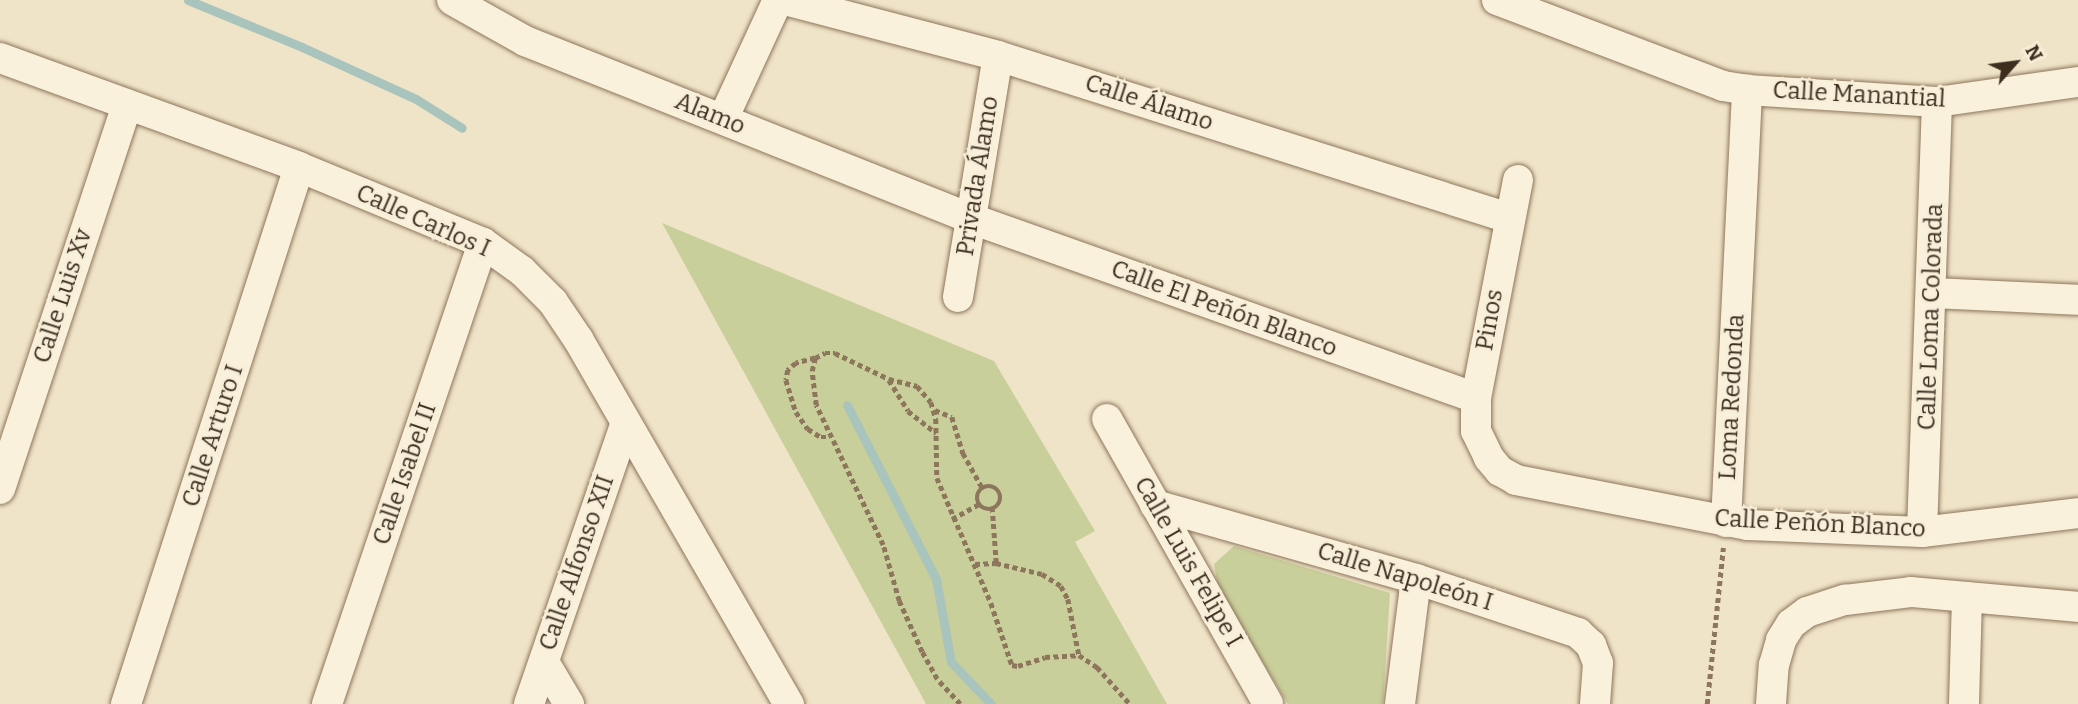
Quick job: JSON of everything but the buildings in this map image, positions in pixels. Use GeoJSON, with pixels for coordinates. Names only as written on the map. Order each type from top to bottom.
{"type":"FeatureCollection","features":[{"type":"Feature","properties":{"kind":"street","name":"Alamo"},"geometry":{"type":"LineString","coordinates":[[452,0],[525,41],[972,219]]}},
{"type":"Feature","properties":{"kind":"street"},"geometry":{"type":"LineString","coordinates":[[723,119],[778,0]]}},
{"type":"Feature","properties":{"kind":"street","name":"Calle Álamo"},"geometry":{"type":"LineString","coordinates":[[785,0],[998,55],[1509,218]]}},
{"type":"Feature","properties":{"kind":"street","name":"Calle Manantial"},"geometry":{"type":"LineString","coordinates":[[1497,0],[1735,88],[1937,102],[2078,82]]}},
{"type":"Feature","properties":{"kind":"street","name":"Privada Álamo"},"geometry":{"type":"LineString","coordinates":[[958,297],[998,55]]}},
{"type":"Feature","properties":{"kind":"street","name":"Calle Carlos I"},"geometry":{"type":"LineString","coordinates":[[0,58],[299,167],[482,243],[522,271],[553,302],[789,704]]}},
{"type":"Feature","properties":{"kind":"street","name":"Loma Redonda"},"geometry":{"type":"LineString","coordinates":[[1726,522],[1735,88]]}},
{"type":"Feature","properties":{"kind":"street","name":"Calle Loma Colorada"},"geometry":{"type":"LineString","coordinates":[[1923,532],[1933,293],[1937,102]]}},
{"type":"Feature","properties":{"kind":"street","name":"Calle Luis Xv"},"geometry":{"type":"LineString","coordinates":[[0,489],[127,104]]}},
{"type":"Feature","properties":{"kind":"street","name":"Calle Arturo I"},"geometry":{"type":"LineString","coordinates":[[126,704],[299,167]]}},
{"type":"Feature","properties":{"kind":"street","name":"Pinos"},"geometry":{"type":"LineString","coordinates":[[1489,458],[1476,431],[1476,398],[1518,180]]}},
{"type":"Feature","properties":{"kind":"street","name":"Calle El Peñón Blanco"},"geometry":{"type":"LineString","coordinates":[[972,219],[1476,398]]}},
{"type":"Feature","properties":{"kind":"street","name":"Calle Isabel II"},"geometry":{"type":"LineString","coordinates":[[327,704],[482,243]]}},
{"type":"Feature","properties":{"kind":"street"},"geometry":{"type":"LineString","coordinates":[[1933,293],[2078,300]]}},
{"type":"Feature","properties":{"kind":"street","name":"Calle Luis Felipe I"},"geometry":{"type":"LineString","coordinates":[[1107,419],[1268,704]]}},
{"type":"Feature","properties":{"kind":"street","name":"Calle Alfonso XII"},"geometry":{"type":"LineString","coordinates":[[529,704],[626,423]]}},
{"type":"Feature","properties":{"kind":"street","name":"Calle Peñón Blanco"},"geometry":{"type":"LineString","coordinates":[[1489,458],[1500,471],[1516,480],[1726,522],[1923,532],[2078,513]]}},
{"type":"Feature","properties":{"kind":"street","name":"Calle Napoleón I"},"geometry":{"type":"LineString","coordinates":[[1155,505],[1416,579],[1578,633],[1591,645],[1598,663],[1595,704]]}},
{"type":"Feature","properties":{"kind":"street"},"geometry":{"type":"LineString","coordinates":[[1399,704],[1416,579]]}},
{"type":"Feature","properties":{"kind":"street"},"geometry":{"type":"LineString","coordinates":[[1771,704],[1774,665],[1781,640],[1791,624],[1807,612],[1844,600],[1881,593],[1911,592],[2078,607]]}},
{"type":"Feature","properties":{"kind":"street"},"geometry":{"type":"LineString","coordinates":[[1964,704],[1967,597]]}},
{"type":"Feature","properties":{"kind":"street"},"geometry":{"type":"LineString","coordinates":[[544,662],[569,704]]}},
{"type":"Feature","properties":{"kind":"path"},"geometry":{"type":"LineString","coordinates":[[829,437],[821,438],[808,429],[796,412],[786,380],[788,370],[796,363],[835,353],[889,379],[917,386],[935,410],[952,417],[963,453],[982,487]]}},
{"type":"Feature","properties":{"kind":"path"},"geometry":{"type":"LineString","coordinates":[[815,358],[812,388],[829,437],[883,545],[899,601],[922,652],[937,679],[960,704]]}},
{"type":"Feature","properties":{"kind":"path"},"geometry":{"type":"LineString","coordinates":[[889,379],[908,411],[936,433]]}},
{"type":"Feature","properties":{"kind":"path"},"geometry":{"type":"LineString","coordinates":[[935,410],[934,466],[952,519],[975,564],[1012,665],[1018,666],[1045,657],[1079,655],[1097,667],[1130,704]]}},
{"type":"Feature","properties":{"kind":"path"},"geometry":{"type":"LineString","coordinates":[[979,504],[978,493],[982,487]]}},
{"type":"Feature","properties":{"kind":"path"},"geometry":{"type":"LineString","coordinates":[[982,487],[996,488],[1000,495],[1000,502],[992,509]]}},
{"type":"Feature","properties":{"kind":"path"},"geometry":{"type":"LineString","coordinates":[[952,519],[979,504]]}},
{"type":"Feature","properties":{"kind":"path"},"geometry":{"type":"LineString","coordinates":[[979,504],[992,509]]}},
{"type":"Feature","properties":{"kind":"path"},"geometry":{"type":"LineString","coordinates":[[992,509],[996,563]]}},
{"type":"Feature","properties":{"kind":"path"},"geometry":{"type":"LineString","coordinates":[[1707,704],[1726,522]]}},
{"type":"Feature","properties":{"kind":"path"},"geometry":{"type":"LineString","coordinates":[[975,564],[996,563],[1042,575],[1061,586],[1068,599],[1079,655]]}},
{"type":"Feature","properties":{"kind":"green space"},"geometry":{"type":"Polygon","coordinates":[[[662,223],[994,361],[1095,531],[1075,542],[1167,704],[926,704],[662,223]]]}},
{"type":"Feature","properties":{"kind":"green space"},"geometry":{"type":"Polygon","coordinates":[[[1234,546],[1390,593],[1383,704],[1288,704],[1218,587],[1214,564],[1234,546]]]}},
{"type":"Feature","properties":{"kind":"waterway"},"geometry":{"type":"LineString","coordinates":[[188,0],[302,47],[416,99],[462,128]]}},
{"type":"Feature","properties":{"kind":"waterway"},"geometry":{"type":"LineString","coordinates":[[847,405],[936,579],[951,662],[991,704]]}}]}
